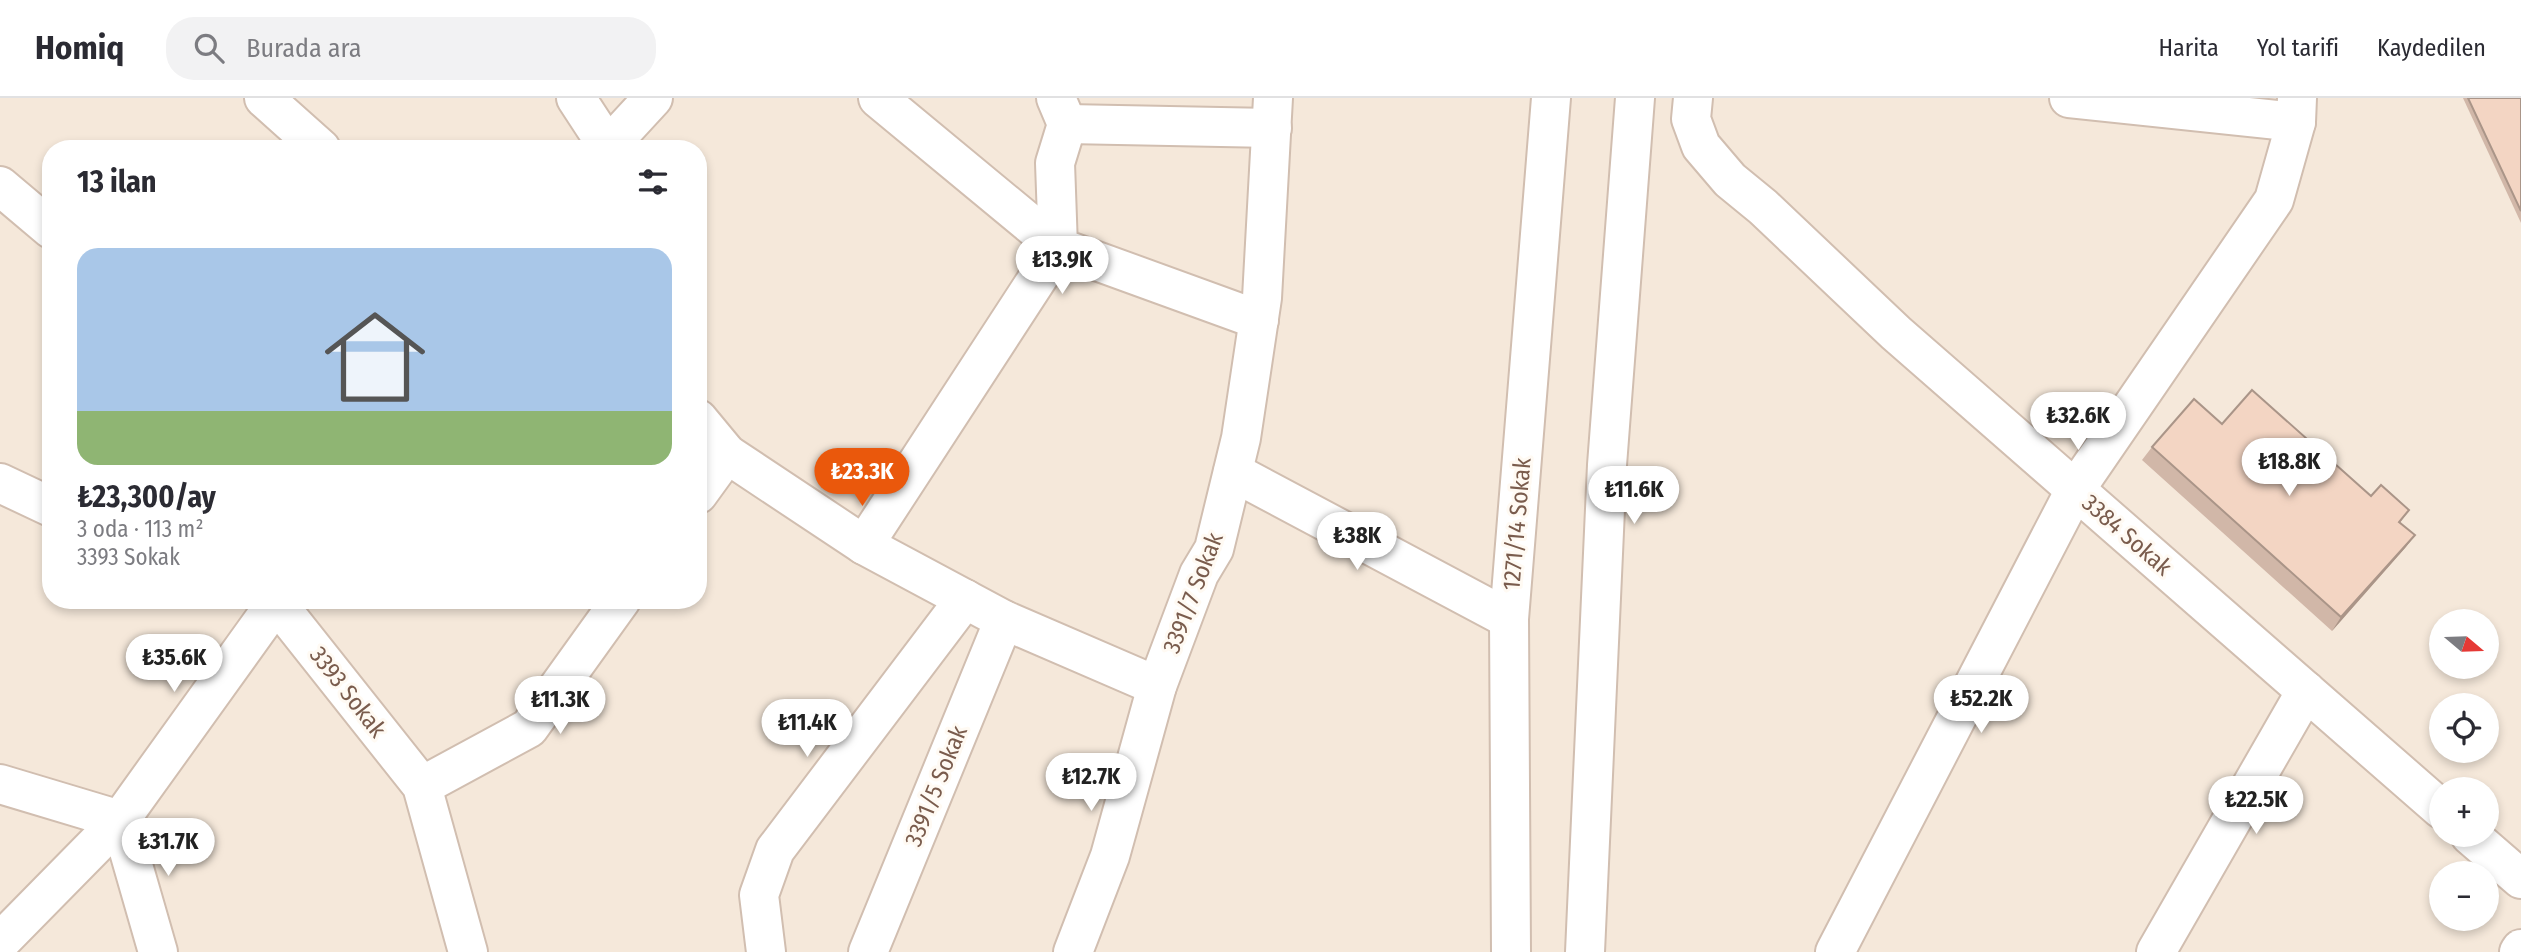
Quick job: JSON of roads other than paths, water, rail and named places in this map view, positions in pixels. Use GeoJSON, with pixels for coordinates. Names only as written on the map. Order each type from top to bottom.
{"type":"FeatureCollection","features":[{"type":"Feature","properties":{"kind":"street"},"geometry":{"type":"LineString","coordinates":[[264,98],[311,140]]}},
{"type":"Feature","properties":{"kind":"street"},"geometry":{"type":"LineString","coordinates":[[576,98],[602,140]]}},
{"type":"Feature","properties":{"kind":"street"},"geometry":{"type":"LineString","coordinates":[[614,140],[653,98]]}},
{"type":"Feature","properties":{"kind":"street"},"geometry":{"type":"LineString","coordinates":[[878,98],[1058,247],[1259,320]]}},
{"type":"Feature","properties":{"kind":"street","name":"1271/14 Sokak"},"geometry":{"type":"LineString","coordinates":[[1511,952],[1509,619],[1551,98]]}},
{"type":"Feature","properties":{"kind":"street"},"geometry":{"type":"LineString","coordinates":[[1586,952],[1607,465],[1635,98]]}},
{"type":"Feature","properties":{"kind":"street","name":"3384 Sokak"},"geometry":{"type":"LineString","coordinates":[[1693,98],[1691,119],[1702,146],[1730,180],[1763,206],[1896,333],[2429,799]]}},
{"type":"Feature","properties":{"kind":"street"},"geometry":{"type":"LineString","coordinates":[[1835,952],[2076,490],[2274,200],[2296,110],[2069,98]]}},
{"type":"Feature","properties":{"kind":"street"},"geometry":{"type":"LineString","coordinates":[[864,545],[1058,247],[1055,163],[1062,111],[1273,113]]}},
{"type":"Feature","properties":{"kind":"street","name":"3391/7 Sokak"},"geometry":{"type":"LineString","coordinates":[[1073,952],[1110,856],[1157,686],[1199,574],[1214,549],[1233,472],[1241,438],[1259,320],[1273,113]]}},
{"type":"Feature","properties":{"kind":"street"},"geometry":{"type":"LineString","coordinates":[[0,186],[42,221]]}},
{"type":"Feature","properties":{"kind":"street"},"geometry":{"type":"LineString","coordinates":[[707,430],[727,454],[864,545],[1004,620],[1157,686]]}},
{"type":"Feature","properties":{"kind":"street"},"geometry":{"type":"LineString","coordinates":[[707,482],[727,454]]}},
{"type":"Feature","properties":{"kind":"street"},"geometry":{"type":"LineString","coordinates":[[1233,472],[1509,619]]}},
{"type":"Feature","properties":{"kind":"street"},"geometry":{"type":"LineString","coordinates":[[0,483],[42,503]]}},
{"type":"Feature","properties":{"kind":"street"},"geometry":{"type":"LineString","coordinates":[[766,952],[759,895],[775,850],[965,599]]}},
{"type":"Feature","properties":{"kind":"street"},"geometry":{"type":"LineString","coordinates":[[0,942],[120,820],[269,609]]}},
{"type":"Feature","properties":{"kind":"street","name":"3393 Sokak"},"geometry":{"type":"LineString","coordinates":[[281,609],[422,786],[468,952]]}},
{"type":"Feature","properties":{"kind":"street"},"geometry":{"type":"LineString","coordinates":[[422,786],[529,728],[615,609]]}},
{"type":"Feature","properties":{"kind":"street","name":"3391/5 Sokak"},"geometry":{"type":"LineString","coordinates":[[867,952],[1004,620]]}},
{"type":"Feature","properties":{"kind":"street"},"geometry":{"type":"LineString","coordinates":[[2156,952],[2306,691]]}},
{"type":"Feature","properties":{"kind":"street"},"geometry":{"type":"LineString","coordinates":[[0,784],[120,820]]}},
{"type":"Feature","properties":{"kind":"street"},"geometry":{"type":"LineString","coordinates":[[120,820],[158,952]]}},
{"type":"Feature","properties":{"kind":"street"},"geometry":{"type":"LineString","coordinates":[[2484,847],[2521,879]]}}]}
